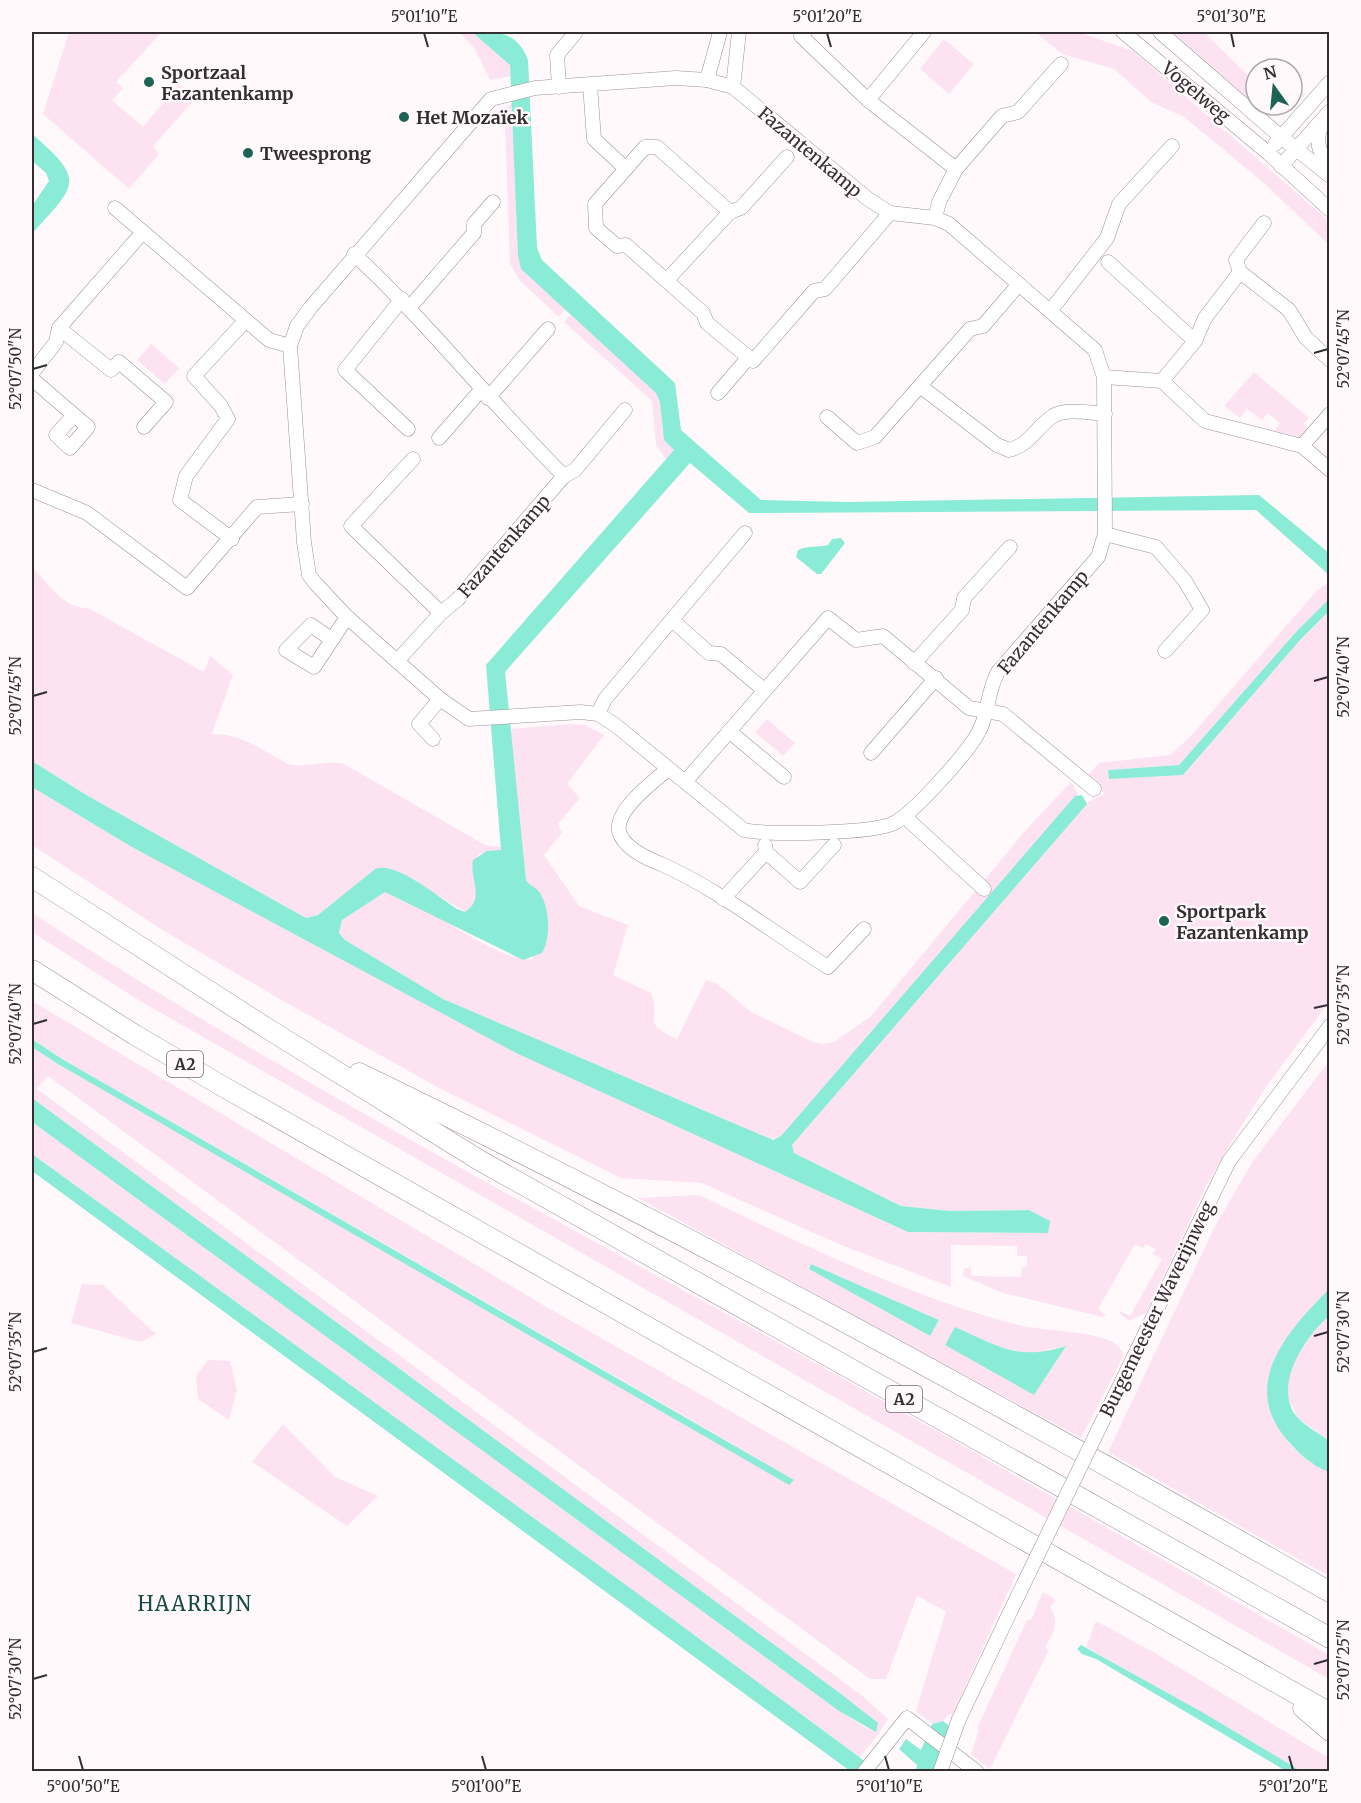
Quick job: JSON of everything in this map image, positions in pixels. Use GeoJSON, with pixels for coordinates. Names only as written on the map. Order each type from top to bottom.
{"type":"FeatureCollection","features":[{"type":"Feature","properties":{"kind":"highway","name":"A2"},"geometry":{"type":"LineString","coordinates":[[32,878],[479,1160],[1329,1638]]}},
{"type":"Feature","properties":{"kind":"highway","name":"A2"},"geometry":{"type":"LineString","coordinates":[[32,970],[135,1035],[222,1086],[1329,1713]]}},
{"type":"Feature","properties":{"kind":"highway","name":"A2"},"geometry":{"type":"LineString","coordinates":[[265,1027],[493,1137],[673,1232],[1329,1592]]}},
{"type":"Feature","properties":{"kind":"highway","name":"A2"},"geometry":{"type":"LineString","coordinates":[[1272,1680],[1329,1731]]}},
{"type":"Feature","properties":{"kind":"street"},"geometry":{"type":"LineString","coordinates":[[559,87],[557,55],[576,32]]}},
{"type":"Feature","properties":{"kind":"street"},"geometry":{"type":"LineString","coordinates":[[707,80],[720,32]]}},
{"type":"Feature","properties":{"kind":"street"},"geometry":{"type":"LineString","coordinates":[[733,87],[739,32]]}},
{"type":"Feature","properties":{"kind":"street"},"geometry":{"type":"LineString","coordinates":[[805,32],[801,36],[868,100],[956,169]]}},
{"type":"Feature","properties":{"kind":"street"},"geometry":{"type":"LineString","coordinates":[[868,100],[924,32]]}},
{"type":"Feature","properties":{"kind":"street","name":"Vogelweg"},"geometry":{"type":"LineString","coordinates":[[1123,32],[1268,153],[1329,210]]}},
{"type":"Feature","properties":{"kind":"street","name":"Vogelweg"},"geometry":{"type":"LineString","coordinates":[[1160,32],[1329,176]]}},
{"type":"Feature","properties":{"kind":"street"},"geometry":{"type":"LineString","coordinates":[[934,218],[939,202],[956,169],[1002,116],[1018,112],[1061,64]]}},
{"type":"Feature","properties":{"kind":"street","name":"Fazantenkamp"},"geometry":{"type":"LineString","coordinates":[[676,78],[707,80],[733,87],[868,199],[890,213],[934,218],[949,224],[1095,350],[1104,378],[1105,414],[1105,534],[1098,556],[998,672],[990,686],[979,732],[905,817],[892,825],[874,829],[764,834],[744,830],[614,724],[598,714],[581,712],[469,719],[440,699],[347,617],[309,574],[290,346],[297,326],[354,254],[491,99],[535,88],[590,85],[676,78]]}},
{"type":"Feature","properties":{"kind":"street"},"geometry":{"type":"LineString","coordinates":[[1268,153],[1329,82]]}},
{"type":"Feature","properties":{"kind":"street"},"geometry":{"type":"LineString","coordinates":[[590,85],[594,139],[626,169]]}},
{"type":"Feature","properties":{"kind":"street"},"geometry":{"type":"LineString","coordinates":[[1281,166],[1329,112]]}},
{"type":"Feature","properties":{"kind":"street"},"geometry":{"type":"LineString","coordinates":[[1329,112],[1317,137],[1321,156],[1329,166]]}},
{"type":"Feature","properties":{"kind":"street"},"geometry":{"type":"LineString","coordinates":[[1051,310],[1107,238],[1119,204],[1172,146]]}},
{"type":"Feature","properties":{"kind":"street"},"geometry":{"type":"LineString","coordinates":[[730,212],[657,147],[645,147],[595,204],[596,228],[617,246],[626,245],[703,313],[707,322],[753,361],[814,291],[825,290],[890,213]]}},
{"type":"Feature","properties":{"kind":"street","name":"Fazantenkamp"},"geometry":{"type":"LineString","coordinates":[[667,280],[730,212],[741,208],[787,157]]}},
{"type":"Feature","properties":{"kind":"street"},"geometry":{"type":"LineString","coordinates":[[408,429],[345,370],[406,303],[474,234],[474,224],[493,202]]}},
{"type":"Feature","properties":{"kind":"street"},"geometry":{"type":"LineString","coordinates":[[116,208],[245,321],[269,340],[290,346]]}},
{"type":"Feature","properties":{"kind":"street"},"geometry":{"type":"LineString","coordinates":[[1264,223],[1236,260],[1240,272],[1289,310],[1306,338],[1329,360]]}},
{"type":"Feature","properties":{"kind":"street"},"geometry":{"type":"LineString","coordinates":[[32,373],[56,342],[59,328],[143,232]]}},
{"type":"Feature","properties":{"kind":"street"},"geometry":{"type":"LineString","coordinates":[[354,254],[406,303],[485,394],[564,476]]}},
{"type":"Feature","properties":{"kind":"street"},"geometry":{"type":"LineString","coordinates":[[1108,262],[1195,342]]}},
{"type":"Feature","properties":{"kind":"street"},"geometry":{"type":"LineString","coordinates":[[1162,381],[1195,342],[1205,318],[1240,272]]}},
{"type":"Feature","properties":{"kind":"street"},"geometry":{"type":"LineString","coordinates":[[828,417],[858,443],[875,437],[970,329],[983,326],[1019,284]]}},
{"type":"Feature","properties":{"kind":"street"},"geometry":{"type":"LineString","coordinates":[[232,539],[180,500],[186,476],[228,419],[221,406],[194,376],[245,321]]}},
{"type":"Feature","properties":{"kind":"street"},"geometry":{"type":"LineString","coordinates":[[59,328],[111,370],[119,362],[166,402],[144,427]]}},
{"type":"Feature","properties":{"kind":"street"},"geometry":{"type":"LineString","coordinates":[[439,438],[548,329]]}},
{"type":"Feature","properties":{"kind":"street"},"geometry":{"type":"LineString","coordinates":[[718,393],[748,358]]}},
{"type":"Feature","properties":{"kind":"street"},"geometry":{"type":"LineString","coordinates":[[1104,378],[1162,381],[1205,421],[1302,446],[1329,470]]}},
{"type":"Feature","properties":{"kind":"street"},"geometry":{"type":"LineString","coordinates":[[32,379],[74,415]]}},
{"type":"Feature","properties":{"kind":"street"},"geometry":{"type":"LineString","coordinates":[[920,386],[997,445],[1010,450],[1022,447],[1054,415],[1072,412],[1105,414]]}},
{"type":"Feature","properties":{"kind":"street","name":"Fazantenkamp"},"geometry":{"type":"LineString","coordinates":[[398,660],[441,613],[458,599],[564,476],[575,470],[625,410]]}},
{"type":"Feature","properties":{"kind":"street"},"geometry":{"type":"LineString","coordinates":[[1302,446],[1329,414]]}},
{"type":"Feature","properties":{"kind":"street","name":"Fazantenkamp"},"geometry":{"type":"LineString","coordinates":[[413,459],[351,526],[441,613]]}},
{"type":"Feature","properties":{"kind":"street"},"geometry":{"type":"LineString","coordinates":[[32,490],[87,513],[188,588],[257,507],[302,504]]}},
{"type":"Feature","properties":{"kind":"street"},"geometry":{"type":"LineString","coordinates":[[598,714],[605,699],[745,533]]}},
{"type":"Feature","properties":{"kind":"street"},"geometry":{"type":"LineString","coordinates":[[1105,534],[1156,547],[1185,581],[1202,610],[1166,651]]}},
{"type":"Feature","properties":{"kind":"street"},"geometry":{"type":"LineString","coordinates":[[914,663],[962,610],[964,598],[1010,547]]}},
{"type":"Feature","properties":{"kind":"street"},"geometry":{"type":"LineString","coordinates":[[331,639],[347,617]]}},
{"type":"Feature","properties":{"kind":"street"},"geometry":{"type":"LineString","coordinates":[[686,782],[828,618],[856,640],[883,636],[914,663],[936,678],[969,708],[1003,714],[1094,789]]}},
{"type":"Feature","properties":{"kind":"street"},"geometry":{"type":"LineString","coordinates":[[672,620],[709,653],[722,654],[764,690]]}},
{"type":"Feature","properties":{"kind":"street"},"geometry":{"type":"LineString","coordinates":[[871,753],[936,678]]}},
{"type":"Feature","properties":{"kind":"street"},"geometry":{"type":"LineString","coordinates":[[433,739],[419,724],[440,699]]}},
{"type":"Feature","properties":{"kind":"street"},"geometry":{"type":"LineString","coordinates":[[729,731],[784,777]]}},
{"type":"Feature","properties":{"kind":"street"},"geometry":{"type":"LineString","coordinates":[[668,769],[638,794],[620,819],[619,829],[622,841],[645,857],[673,870],[723,899],[828,967],[864,929]]}},
{"type":"Feature","properties":{"kind":"street"},"geometry":{"type":"LineString","coordinates":[[905,817],[984,889]]}},
{"type":"Feature","properties":{"kind":"street"},"geometry":{"type":"LineString","coordinates":[[764,834],[766,852],[800,882],[834,845]]}},
{"type":"Feature","properties":{"kind":"street"},"geometry":{"type":"LineString","coordinates":[[723,899],[766,852]]}},
{"type":"Feature","properties":{"kind":"street","name":"Burgemeester Waverijnweg"},"geometry":{"type":"LineString","coordinates":[[940,1772],[959,1719],[1229,1161],[1329,1026]]}},
{"type":"Feature","properties":{"kind":"street"},"geometry":{"type":"LineString","coordinates":[[864,1772],[907,1718],[977,1772]]}},
{"type":"Feature","properties":{"kind":"shaded area"},"geometry":{"type":"Polygon","coordinates":[[[69,32],[157,32],[160,34],[116,82],[123,88],[112,100],[143,127],[179,84],[196,98],[153,146],[159,154],[129,189],[43,114],[69,32]]]}},
{"type":"Feature","properties":{"kind":"shaded area"},"geometry":{"type":"Polygon","coordinates":[[[459,32],[472,32],[506,59],[509,62],[511,76],[490,80],[475,49],[459,32]]]}},
{"type":"Feature","properties":{"kind":"shaded area"},"geometry":{"type":"Polygon","coordinates":[[[472,32],[499,33],[513,38],[524,50],[528,60],[537,248],[542,260],[675,383],[681,430],[761,500],[848,502],[1259,495],[1329,553],[1329,575],[1256,510],[749,513],[690,463],[505,672],[526,880],[540,893],[546,907],[548,932],[542,953],[523,960],[385,892],[342,920],[339,933],[345,940],[443,999],[773,1140],[781,1136],[1075,796],[1082,795],[1087,804],[792,1145],[794,1153],[901,1206],[950,1211],[1029,1210],[1050,1221],[1048,1233],[908,1232],[516,1053],[130,846],[32,787],[32,761],[88,796],[306,918],[318,915],[375,869],[384,868],[405,875],[465,912],[475,901],[473,860],[487,851],[501,850],[486,665],[674,450],[664,440],[660,402],[656,393],[521,269],[518,256],[510,65],[472,32]]]}},
{"type":"Feature","properties":{"kind":"shaded area"},"geometry":{"type":"Polygon","coordinates":[[[1035,32],[1078,32],[1133,51],[1328,220],[1329,245],[1264,183],[1184,117],[1151,102],[1114,69],[1062,54],[1035,32]]]}},
{"type":"Feature","properties":{"kind":"shaded area"},"geometry":{"type":"Polygon","coordinates":[[[1172,32],[1204,32],[1244,71],[1244,95],[1172,32]]]}},
{"type":"Feature","properties":{"kind":"shaded area"},"geometry":{"type":"Polygon","coordinates":[[[944,39],[974,64],[949,94],[920,69],[944,39]]]}},
{"type":"Feature","properties":{"kind":"shaded area"},"geometry":{"type":"Polygon","coordinates":[[[512,104],[518,256],[521,269],[565,309],[559,317],[520,281],[510,264],[505,127],[490,114],[512,104]]]}},
{"type":"Feature","properties":{"kind":"shaded area"},"geometry":{"type":"Polygon","coordinates":[[[32,134],[61,163],[68,173],[69,183],[66,193],[32,234],[32,206],[49,181],[46,173],[32,161],[32,134]]]}},
{"type":"Feature","properties":{"kind":"shaded area"},"geometry":{"type":"Polygon","coordinates":[[[571,314],[656,393],[660,402],[664,440],[674,450],[666,460],[656,445],[652,401],[564,322],[571,314]]]}},
{"type":"Feature","properties":{"kind":"shaded area"},"geometry":{"type":"Polygon","coordinates":[[[151,344],[179,368],[165,384],[137,360],[151,344]]]}},
{"type":"Feature","properties":{"kind":"shaded area"},"geometry":{"type":"Polygon","coordinates":[[[1254,372],[1309,418],[1303,424],[1309,430],[1303,438],[1275,431],[1280,423],[1268,413],[1262,420],[1247,409],[1240,418],[1224,406],[1254,372]]]}},
{"type":"Feature","properties":{"kind":"shaded area"},"geometry":{"type":"Polygon","coordinates":[[[841,538],[845,543],[821,574],[817,574],[796,557],[798,550],[828,545],[832,539],[841,538]]]}},
{"type":"Feature","properties":{"kind":"shaded area"},"geometry":{"type":"Polygon","coordinates":[[[32,568],[63,600],[88,608],[204,672],[210,656],[233,675],[212,734],[233,736],[288,764],[344,764],[485,845],[501,847],[501,850],[479,854],[472,866],[476,885],[474,903],[465,912],[413,880],[375,869],[318,915],[306,918],[88,796],[32,761],[32,568]]]}},
{"type":"Feature","properties":{"kind":"shaded area"},"geometry":{"type":"Polygon","coordinates":[[[1329,583],[1329,599],[1295,633],[1179,765],[1108,770],[1183,775],[1301,639],[1329,611],[1329,1002],[1266,1087],[1235,1136],[1206,1186],[1146,1313],[1129,1321],[1119,1313],[1121,1311],[1130,1316],[1162,1259],[1153,1254],[1156,1249],[1146,1244],[1143,1248],[1135,1244],[1098,1309],[1106,1315],[1103,1317],[1003,1293],[963,1276],[964,1269],[971,1267],[971,1276],[1021,1277],[1022,1267],[1027,1267],[1027,1256],[1017,1256],[1017,1246],[951,1245],[951,1287],[841,1245],[702,1183],[621,1178],[439,1088],[285,1002],[164,931],[32,845],[32,787],[130,846],[768,1168],[908,1232],[1048,1233],[1041,1218],[1029,1210],[950,1211],[901,1206],[794,1153],[792,1145],[1088,802],[1105,794],[1086,777],[1099,763],[1170,755],[1191,736],[1318,589],[1329,583]]]}},
{"type":"Feature","properties":{"kind":"shaded area"},"geometry":{"type":"Polygon","coordinates":[[[1329,599],[1329,611],[1301,639],[1183,775],[1109,779],[1108,770],[1179,765],[1295,633],[1329,599]]]}},
{"type":"Feature","properties":{"kind":"shaded area"},"geometry":{"type":"Polygon","coordinates":[[[767,719],[795,743],[783,756],[755,732],[767,719]]]}},
{"type":"Feature","properties":{"kind":"shaded area"},"geometry":{"type":"Polygon","coordinates":[[[585,725],[604,735],[567,784],[580,798],[558,824],[562,833],[544,855],[579,906],[628,925],[613,975],[651,993],[654,1002],[655,1024],[665,1033],[677,1039],[706,980],[716,983],[751,1012],[813,1042],[822,1044],[834,1042],[871,1016],[1025,831],[1071,782],[1078,794],[781,1136],[768,1140],[443,999],[345,940],[339,933],[342,920],[385,892],[419,906],[499,951],[517,958],[532,959],[545,905],[540,894],[526,880],[510,729],[585,725]]]}},
{"type":"Feature","properties":{"kind":"shaded area"},"geometry":{"type":"Polygon","coordinates":[[[32,913],[286,1069],[874,1396],[1329,1655],[1329,1679],[140,1001],[32,932],[32,913]]]}},
{"type":"Feature","properties":{"kind":"shaded area"},"geometry":{"type":"Polygon","coordinates":[[[32,1001],[545,1306],[1016,1574],[953,1714],[948,1715],[938,1728],[916,1711],[946,1611],[917,1596],[886,1679],[870,1679],[48,1076],[37,1089],[860,1694],[888,1719],[859,1758],[32,1154],[32,1122],[839,1711],[873,1732],[456,1411],[32,1098],[32,1047],[794,1479],[62,1059],[32,1039],[32,1001]]]}},
{"type":"Feature","properties":{"kind":"shaded area"},"geometry":{"type":"Polygon","coordinates":[[[32,1039],[62,1059],[794,1480],[789,1485],[58,1064],[32,1047],[32,1039]]]}},
{"type":"Feature","properties":{"kind":"shaded area"},"geometry":{"type":"Polygon","coordinates":[[[1329,1061],[1329,1441],[1298,1418],[1289,1400],[1268,1386],[1268,1399],[1271,1413],[1285,1438],[1305,1458],[1329,1472],[1329,1576],[1108,1452],[1215,1226],[1253,1161],[1329,1061]]]}},
{"type":"Feature","properties":{"kind":"shaded area"},"geometry":{"type":"Polygon","coordinates":[[[32,1098],[841,1694],[878,1723],[876,1732],[839,1711],[32,1122],[32,1098]]]}},
{"type":"Feature","properties":{"kind":"shaded area"},"geometry":{"type":"Polygon","coordinates":[[[32,1154],[659,1609],[878,1771],[850,1771],[32,1171],[32,1154]]]}},
{"type":"Feature","properties":{"kind":"shaded area"},"geometry":{"type":"Polygon","coordinates":[[[699,1195],[895,1284],[1018,1325],[1096,1336],[1116,1344],[1124,1355],[1081,1438],[638,1198],[699,1195]],[[811,1264],[809,1268],[929,1336],[939,1321],[939,1320],[811,1264]],[[1065,1346],[1028,1354],[1001,1347],[1034,1395],[1065,1346]]]}},
{"type":"Feature","properties":{"kind":"shaded area"},"geometry":{"type":"Polygon","coordinates":[[[811,1264],[939,1320],[930,1336],[809,1269],[811,1264]]]}},
{"type":"Feature","properties":{"kind":"shaded area"},"geometry":{"type":"Polygon","coordinates":[[[82,1284],[103,1285],[156,1334],[140,1342],[71,1323],[82,1284]]]}},
{"type":"Feature","properties":{"kind":"shaded area"},"geometry":{"type":"Polygon","coordinates":[[[1329,1289],[1329,1316],[1301,1349],[1289,1378],[1288,1393],[1291,1407],[1299,1419],[1329,1441],[1329,1472],[1304,1457],[1283,1435],[1271,1415],[1267,1394],[1269,1375],[1276,1356],[1300,1321],[1329,1289]]]}},
{"type":"Feature","properties":{"kind":"shaded area"},"geometry":{"type":"Polygon","coordinates":[[[955,1327],[1009,1350],[1034,1352],[1066,1346],[1034,1395],[945,1345],[955,1327]]]}},
{"type":"Feature","properties":{"kind":"shaded area"},"geometry":{"type":"Polygon","coordinates":[[[208,1360],[230,1361],[237,1390],[229,1420],[198,1399],[196,1376],[208,1360]]]}},
{"type":"Feature","properties":{"kind":"shaded area"},"geometry":{"type":"Polygon","coordinates":[[[283,1424],[335,1477],[378,1496],[347,1526],[252,1462],[283,1424]]]}},
{"type":"Feature","properties":{"kind":"shaded area"},"geometry":{"type":"Polygon","coordinates":[[[1043,1592],[1056,1600],[1050,1607],[1055,1623],[1045,1647],[1049,1650],[990,1769],[971,1754],[979,1730],[977,1728],[1027,1620],[1031,1620],[1043,1592]]]}},
{"type":"Feature","properties":{"kind":"shaded area"},"geometry":{"type":"Polygon","coordinates":[[[1096,1621],[1155,1653],[1329,1758],[1329,1771],[1301,1771],[1086,1647],[1096,1621]]]}},
{"type":"Feature","properties":{"kind":"shaded area"},"geometry":{"type":"Polygon","coordinates":[[[1081,1645],[1202,1712],[1301,1771],[1286,1771],[1096,1659],[1082,1654],[1077,1649],[1081,1645]]]}},
{"type":"Feature","properties":{"kind":"shaded area"},"geometry":{"type":"Polygon","coordinates":[[[943,1721],[951,1727],[945,1771],[916,1771],[917,1765],[899,1749],[906,1739],[921,1750],[932,1724],[943,1721]]]}},
{"type":"Feature","properties":{"kind":"place","name":"Sportzaal Fazantenkamp"},"geometry":{"type":"Point","coordinates":[149,82]}},
{"type":"Feature","properties":{"kind":"place","name":"Het Mozaïek"},"geometry":{"type":"Point","coordinates":[404,117]}},
{"type":"Feature","properties":{"kind":"place","name":"Tweesprong"},"geometry":{"type":"Point","coordinates":[248,153]}},
{"type":"Feature","properties":{"kind":"place","name":"Sportpark Fazantenkamp"},"geometry":{"type":"Point","coordinates":[1164,921]}},
{"type":"Feature","properties":{"kind":"district","name":"HAARRIJN"},"geometry":{"type":"Point","coordinates":[195,1603]}}]}
